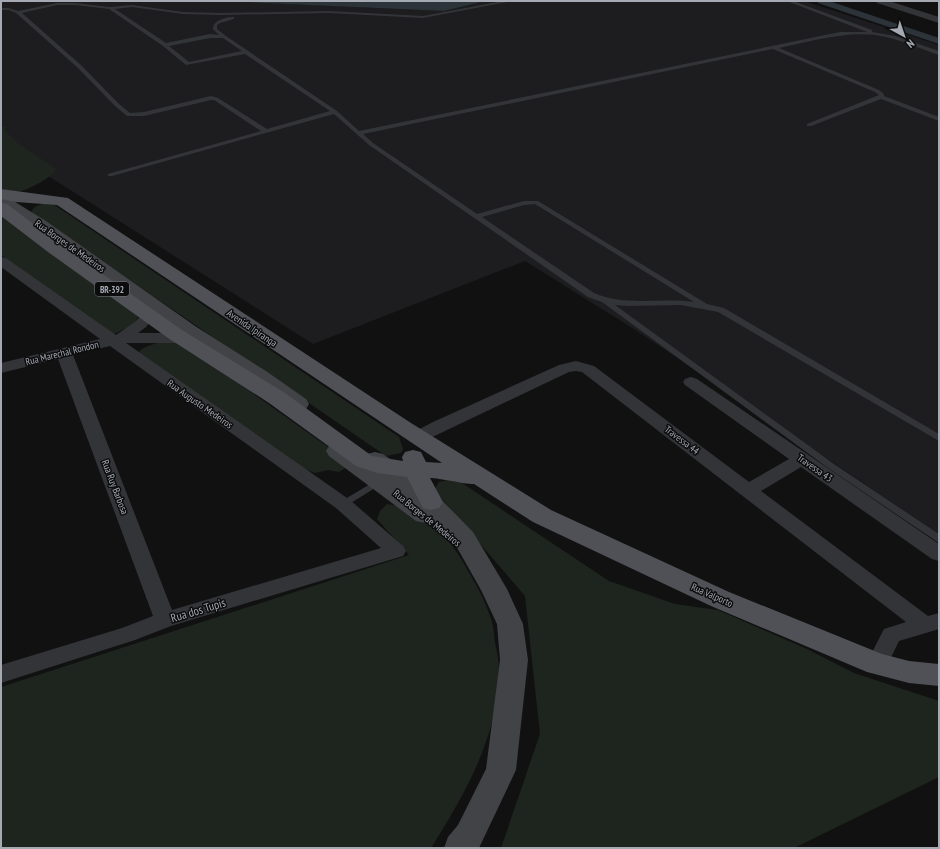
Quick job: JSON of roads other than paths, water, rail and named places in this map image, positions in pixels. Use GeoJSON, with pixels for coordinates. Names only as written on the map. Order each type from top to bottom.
{"type":"FeatureCollection","features":[{"type":"Feature","properties":{"kind":"main road","name":"Avenida Ipiranga"},"geometry":{"type":"LineString","coordinates":[[1,194],[14,197],[53,199],[62,201],[411,433],[495,487]]}},
{"type":"Feature","properties":{"kind":"main road"},"geometry":{"type":"LineString","coordinates":[[53,199],[32,204],[20,211],[23,220],[99,272],[135,301],[146,313]]}},
{"type":"Feature","properties":{"kind":"main road","name":"Rua Borges de Medeiros"},"geometry":{"type":"LineString","coordinates":[[1,200],[20,211],[188,330],[259,375],[388,468],[431,502],[464,538],[472,552]]}},
{"type":"Feature","properties":{"kind":"main road","name":"Rua Borges de Medeiros"},"geometry":{"type":"LineString","coordinates":[[1,208],[146,313],[227,365],[245,381],[425,515],[461,546],[472,552]]}},
{"type":"Feature","properties":{"kind":"main road"},"geometry":{"type":"LineString","coordinates":[[227,365],[277,398],[364,461],[373,465],[388,468],[447,471],[464,475],[495,487]]}},
{"type":"Feature","properties":{"kind":"main road"},"geometry":{"type":"LineString","coordinates":[[411,433],[416,470],[431,502]]}},
{"type":"Feature","properties":{"kind":"main road","name":"Rua Valporto"},"geometry":{"type":"LineString","coordinates":[[495,487],[542,516],[713,596],[876,664],[909,672],[939,675]]}},
{"type":"Feature","properties":{"kind":"main road","name":"BR-392"},"geometry":{"type":"LineString","coordinates":[[460,848],[469,836],[502,770],[514,660],[510,624],[494,588],[472,552]]}},
{"type":"Feature","properties":{"kind":"street"},"geometry":{"type":"LineString","coordinates":[[880,1],[939,20]]}},
{"type":"Feature","properties":{"kind":"street","name":"Rua Augusto Medeiros"},"geometry":{"type":"LineString","coordinates":[[1,262],[117,339],[343,504],[396,551]]}},
{"type":"Feature","properties":{"kind":"street","name":"Rua Marechal Rondon"},"geometry":{"type":"LineString","coordinates":[[117,339],[140,324],[146,313]]}},
{"type":"Feature","properties":{"kind":"street","name":"Rua Marechal Rondon"},"geometry":{"type":"LineString","coordinates":[[1,368],[117,339],[184,338]]}},
{"type":"Feature","properties":{"kind":"street","name":"Rua Ruy Barbosa"},"geometry":{"type":"LineString","coordinates":[[64,353],[165,620]]}},
{"type":"Feature","properties":{"kind":"street","name":"Travessa 44"},"geometry":{"type":"LineString","coordinates":[[411,433],[439,426],[565,368],[576,366],[588,369],[748,491],[932,623]]}},
{"type":"Feature","properties":{"kind":"street","name":"Travessa 43"},"geometry":{"type":"LineString","coordinates":[[691,382],[939,554]]}},
{"type":"Feature","properties":{"kind":"street"},"geometry":{"type":"LineString","coordinates":[[748,491],[802,459]]}},
{"type":"Feature","properties":{"kind":"street","name":"Rua dos Tupis"},"geometry":{"type":"LineString","coordinates":[[1,674],[128,634],[165,620],[396,551]]}},
{"type":"Feature","properties":{"kind":"street"},"geometry":{"type":"LineString","coordinates":[[876,664],[891,635],[932,623]]}},
{"type":"Feature","properties":{"kind":"lane"},"geometry":{"type":"LineString","coordinates":[[18,12],[57,4],[75,4],[110,8],[132,6],[183,13],[255,14],[330,12],[423,17],[511,1]]}},
{"type":"Feature","properties":{"kind":"lane"},"geometry":{"type":"LineString","coordinates":[[789,1],[878,34],[939,53]]}},
{"type":"Feature","properties":{"kind":"lane"},"geometry":{"type":"LineString","coordinates":[[110,8],[166,45],[188,64],[247,52]]}},
{"type":"Feature","properties":{"kind":"lane"},"geometry":{"type":"LineString","coordinates":[[1,9],[9,9],[18,12],[80,67],[117,105],[129,115],[144,114],[211,98],[216,99],[266,131]]}},
{"type":"Feature","properties":{"kind":"lane"},"geometry":{"type":"LineString","coordinates":[[255,14],[218,22],[214,25],[215,29],[224,37],[335,112],[371,144],[591,294],[604,301],[831,466],[939,539]]}},
{"type":"Feature","properties":{"kind":"lane"},"geometry":{"type":"LineString","coordinates":[[358,133],[840,34],[878,34]]}},
{"type":"Feature","properties":{"kind":"lane"},"geometry":{"type":"LineString","coordinates":[[166,45],[210,36],[224,37]]}},
{"type":"Feature","properties":{"kind":"lane"},"geometry":{"type":"LineString","coordinates":[[775,48],[877,91],[882,95],[881,97]]}},
{"type":"Feature","properties":{"kind":"lane"},"geometry":{"type":"LineString","coordinates":[[809,125],[881,97],[939,119]]}},
{"type":"Feature","properties":{"kind":"lane"},"geometry":{"type":"LineString","coordinates":[[110,174],[335,112]]}},
{"type":"Feature","properties":{"kind":"lane"},"geometry":{"type":"LineString","coordinates":[[477,216],[524,203],[536,202],[705,306]]}},
{"type":"Feature","properties":{"kind":"lane"},"geometry":{"type":"LineString","coordinates":[[604,301],[620,304],[668,302],[705,306],[721,310],[939,438]]}},
{"type":"Feature","properties":{"kind":"lane"},"geometry":{"type":"LineString","coordinates":[[343,504],[372,486]]}},
{"type":"Feature","properties":{"kind":"waterway"},"geometry":{"type":"LineString","coordinates":[[821,1],[939,41]]}}]}
